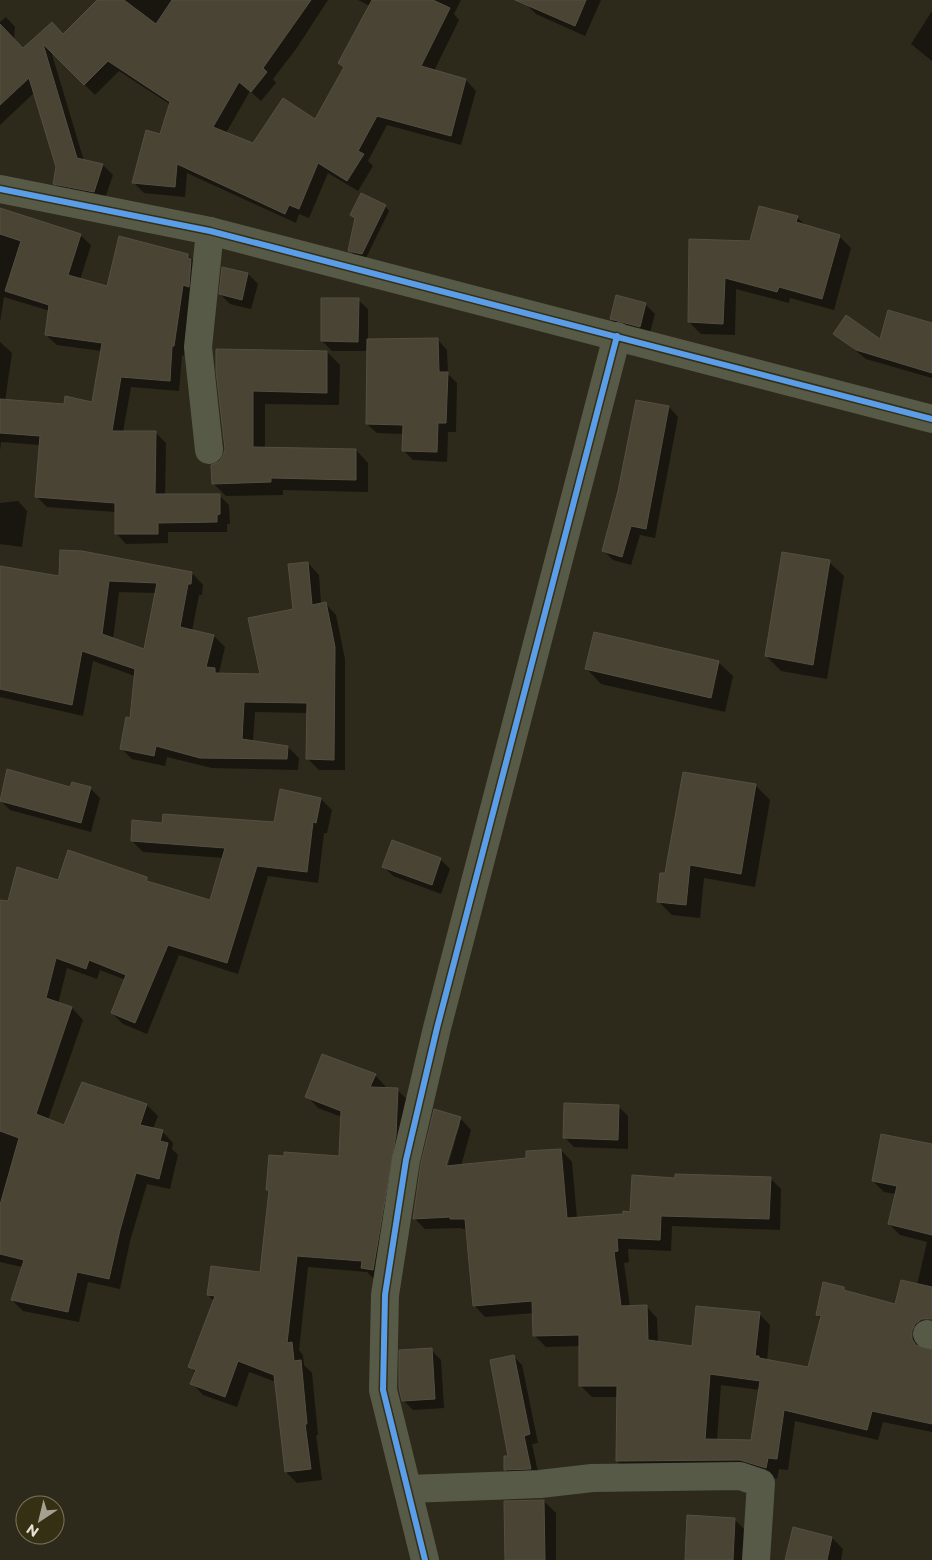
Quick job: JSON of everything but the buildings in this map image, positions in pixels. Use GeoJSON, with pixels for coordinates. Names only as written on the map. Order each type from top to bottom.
{"type":"FeatureCollection","features":[{"type":"Feature","properties":{"kind":"street"},"geometry":{"type":"LineString","coordinates":[[0,189],[210,231],[932,419]]}},
{"type":"Feature","properties":{"kind":"street"},"geometry":{"type":"LineString","coordinates":[[209,450],[198,347],[210,231]]}},
{"type":"Feature","properties":{"kind":"street"},"geometry":{"type":"LineString","coordinates":[[425,1560],[383,1390],[385,1294],[406,1160],[437,1028],[617,336]]}},
{"type":"Feature","properties":{"kind":"street"},"geometry":{"type":"LineString","coordinates":[[408,1488],[540,1484],[592,1478],[740,1476],[761,1483],[756,1560]]}},
{"type":"Feature","properties":{"kind":"cycle path"},"geometry":{"type":"LineString","coordinates":[[0,189],[210,231],[932,419]]}},
{"type":"Feature","properties":{"kind":"cycle path"},"geometry":{"type":"LineString","coordinates":[[425,1560],[383,1390],[385,1295],[406,1160],[437,1028],[617,336]]}}]}
